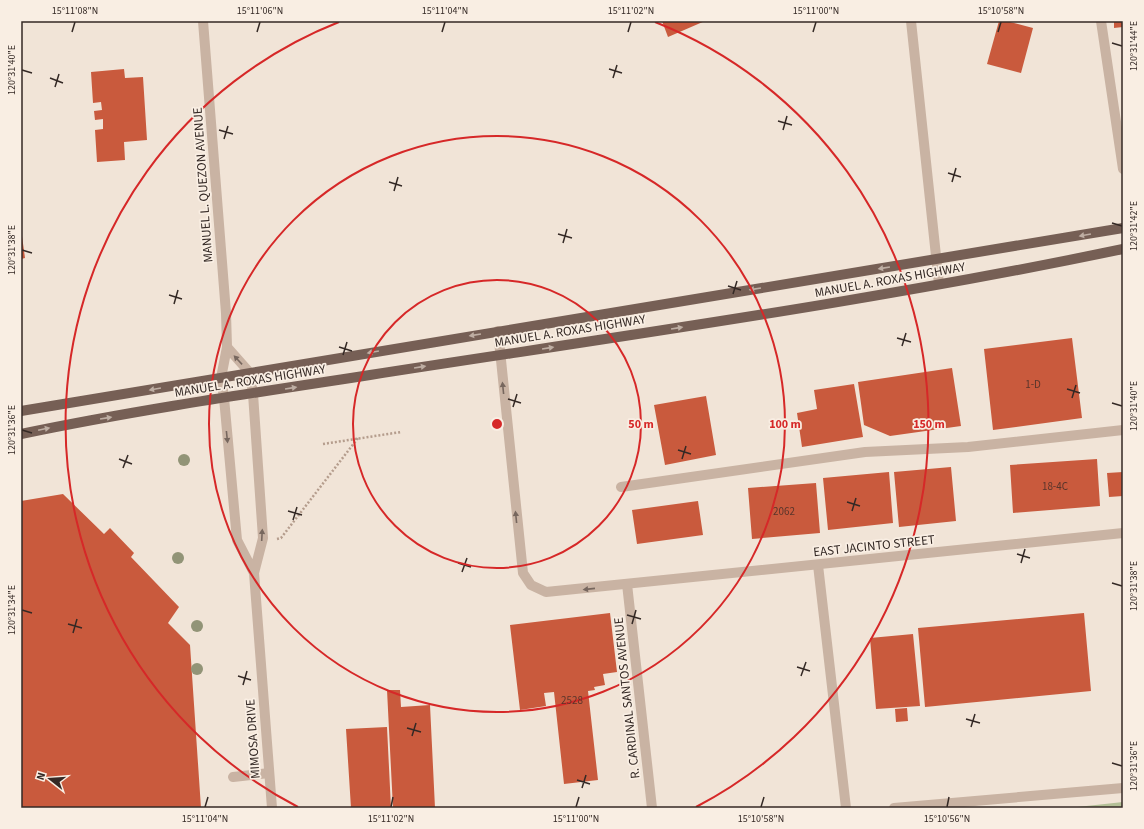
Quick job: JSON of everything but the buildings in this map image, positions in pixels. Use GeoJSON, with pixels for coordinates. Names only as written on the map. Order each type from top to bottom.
{"type":"FeatureCollection","features":[{"type":"Feature","properties":{"kind":"main road","name":"MANUEL A. ROXAS HIGHWAY"},"geometry":{"type":"LineString","coordinates":[[21,411],[1123,228]]}},
{"type":"Feature","properties":{"kind":"main road","name":"MANUEL A. ROXAS HIGHWAY"},"geometry":{"type":"LineString","coordinates":[[21,434],[75,423],[224,398],[802,308],[1123,249]]}},
{"type":"Feature","properties":{"kind":"street","name":"MANUEL L. QUEZON AVENUE"},"geometry":{"type":"LineString","coordinates":[[203,21],[217,186],[227,347],[221,378],[224,398]]}},
{"type":"Feature","properties":{"kind":"street"},"geometry":{"type":"LineString","coordinates":[[911,21],[939,284]]}},
{"type":"Feature","properties":{"kind":"street"},"geometry":{"type":"LineString","coordinates":[[1101,21],[1123,163]]}},
{"type":"Feature","properties":{"kind":"street","name":"EAST JACINTO STREET"},"geometry":{"type":"LineString","coordinates":[[498,331],[523,573],[531,584],[546,592],[1123,533]]}},
{"type":"Feature","properties":{"kind":"street"},"geometry":{"type":"LineString","coordinates":[[227,347],[250,372]]}},
{"type":"Feature","properties":{"kind":"street","name":"MIMOSA DRIVE"},"geometry":{"type":"LineString","coordinates":[[250,372],[263,530],[262,542],[254,573],[268,773],[272,808]]}},
{"type":"Feature","properties":{"kind":"street","name":"MIMOSA DRIVE"},"geometry":{"type":"LineString","coordinates":[[224,398],[237,540],[254,573]]}},
{"type":"Feature","properties":{"kind":"street"},"geometry":{"type":"LineString","coordinates":[[621,487],[865,452],[968,447],[1123,430]]}},
{"type":"Feature","properties":{"kind":"street"},"geometry":{"type":"LineString","coordinates":[[818,565],[846,808]]}},
{"type":"Feature","properties":{"kind":"street","name":"R. CARDINAL SANTOS AVENUE"},"geometry":{"type":"LineString","coordinates":[[627,584],[652,808]]}},
{"type":"Feature","properties":{"kind":"street"},"geometry":{"type":"LineString","coordinates":[[232,777],[268,773]]}},
{"type":"Feature","properties":{"kind":"street"},"geometry":{"type":"LineString","coordinates":[[894,808],[1123,788]]}},
{"type":"Feature","properties":{"kind":"path"},"geometry":{"type":"LineString","coordinates":[[323,444],[401,432]]}},
{"type":"Feature","properties":{"kind":"path"},"geometry":{"type":"LineString","coordinates":[[262,542],[281,538],[358,438]]}},
{"type":"Feature","properties":{"kind":"green space"},"geometry":{"type":"Polygon","coordinates":[[[1123,802],[1123,808],[1068,808],[1123,802]]]}}]}
